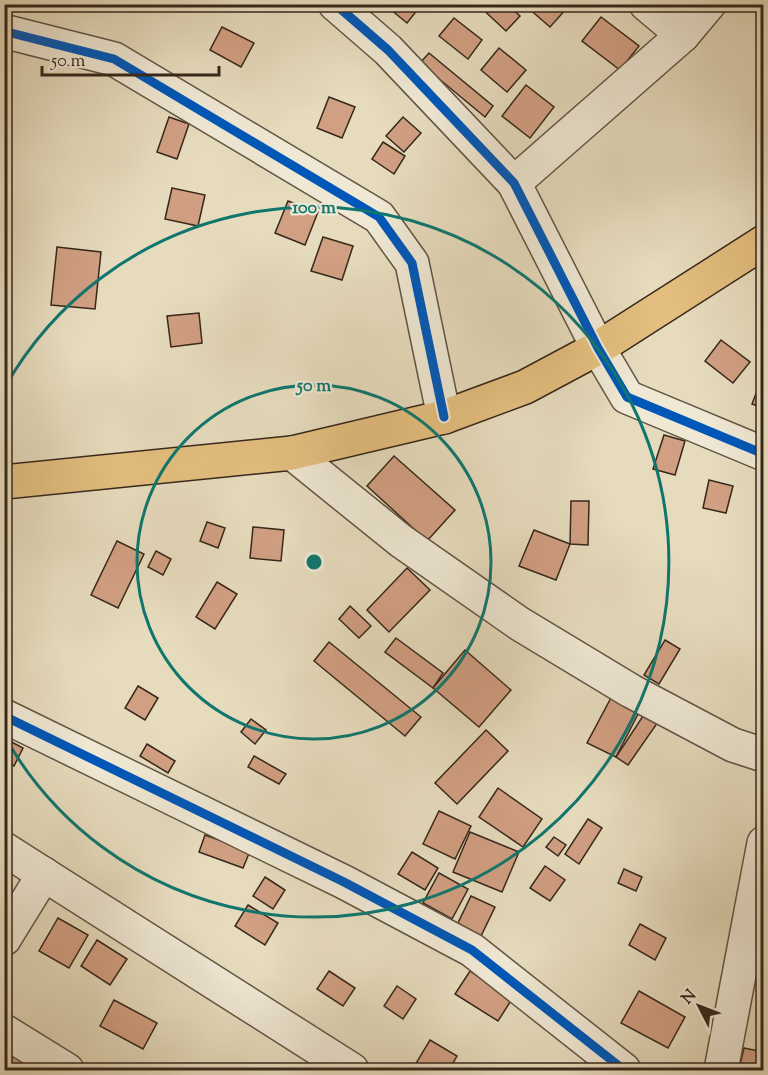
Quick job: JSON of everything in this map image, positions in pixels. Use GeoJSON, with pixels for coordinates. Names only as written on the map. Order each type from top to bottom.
{"type":"FeatureCollection","features":[{"type":"Feature","properties":{"kind":"highway"},"geometry":{"type":"LineString","coordinates":[[4,482],[292,453],[444,417],[525,387],[598,348],[764,242]]}},
{"type":"Feature","properties":{"kind":"street"},"geometry":{"type":"LineString","coordinates":[[335,4],[388,50],[514,183],[598,348],[627,397],[764,454]]}},
{"type":"Feature","properties":{"kind":"street"},"geometry":{"type":"LineString","coordinates":[[646,4],[683,35]]}},
{"type":"Feature","properties":{"kind":"street"},"geometry":{"type":"LineString","coordinates":[[514,183],[683,35],[709,4]]}},
{"type":"Feature","properties":{"kind":"street"},"geometry":{"type":"LineString","coordinates":[[6,24],[114,59],[379,217],[412,263],[444,417]]}},
{"type":"Feature","properties":{"kind":"street"},"geometry":{"type":"LineString","coordinates":[[292,453],[401,541],[520,624],[642,696],[733,745],[764,755]]}},
{"type":"Feature","properties":{"kind":"street"},"geometry":{"type":"LineString","coordinates":[[4,716],[344,882],[472,950],[624,1071]]}},
{"type":"Feature","properties":{"kind":"street"},"geometry":{"type":"LineString","coordinates":[[721,1071],[764,843]]}},
{"type":"Feature","properties":{"kind":"street"},"geometry":{"type":"LineString","coordinates":[[4,849],[352,1071]]}},
{"type":"Feature","properties":{"kind":"street"},"geometry":{"type":"LineString","coordinates":[[4,939],[44,874]]}},
{"type":"Feature","properties":{"kind":"street"},"geometry":{"type":"LineString","coordinates":[[4,1031],[67,1071]]}},
{"type":"Feature","properties":{"kind":"building"},"geometry":{"type":"Polygon","coordinates":[[[384,4],[422,4],[407,23],[384,4]]]}},
{"type":"Feature","properties":{"kind":"building"},"geometry":{"type":"Polygon","coordinates":[[[477,4],[507,4],[520,16],[506,31],[477,4]]]}},
{"type":"Feature","properties":{"kind":"building"},"geometry":{"type":"Polygon","coordinates":[[[530,4],[566,4],[568,7],[550,27],[527,7],[530,4]]]}},
{"type":"Feature","properties":{"kind":"building"},"geometry":{"type":"Polygon","coordinates":[[[601,17],[639,46],[620,70],[582,41],[601,17]]]}},
{"type":"Feature","properties":{"kind":"building"},"geometry":{"type":"Polygon","coordinates":[[[454,18],[482,40],[468,59],[439,36],[454,18]]]}},
{"type":"Feature","properties":{"kind":"building"},"geometry":{"type":"Polygon","coordinates":[[[222,27],[254,43],[241,67],[210,50],[222,27]]]}},
{"type":"Feature","properties":{"kind":"building"},"geometry":{"type":"Polygon","coordinates":[[[499,48],[526,70],[507,92],[481,70],[499,48]]]}},
{"type":"Feature","properties":{"kind":"building"},"geometry":{"type":"Polygon","coordinates":[[[429,53],[493,106],[485,117],[420,63],[429,53]]]}},
{"type":"Feature","properties":{"kind":"building"},"geometry":{"type":"Polygon","coordinates":[[[526,85],[554,107],[530,138],[502,116],[526,85]]]}},
{"type":"Feature","properties":{"kind":"building"},"geometry":{"type":"Polygon","coordinates":[[[329,97],[355,107],[342,138],[317,128],[329,97]]]}},
{"type":"Feature","properties":{"kind":"building"},"geometry":{"type":"Polygon","coordinates":[[[169,117],[189,124],[177,159],[157,152],[169,117]]]}},
{"type":"Feature","properties":{"kind":"building"},"geometry":{"type":"Polygon","coordinates":[[[403,117],[421,133],[404,152],[386,136],[403,117]]]}},
{"type":"Feature","properties":{"kind":"building"},"geometry":{"type":"Polygon","coordinates":[[[383,142],[405,156],[394,174],[372,159],[383,142]]]}},
{"type":"Feature","properties":{"kind":"building"},"geometry":{"type":"Polygon","coordinates":[[[172,188],[205,195],[198,226],[165,219],[172,188]]]}},
{"type":"Feature","properties":{"kind":"building"},"geometry":{"type":"Polygon","coordinates":[[[288,201],[318,212],[305,245],[275,233],[288,201]]]}},
{"type":"Feature","properties":{"kind":"building"},"geometry":{"type":"Polygon","coordinates":[[[323,237],[353,246],[342,280],[311,271],[323,237]]]}},
{"type":"Feature","properties":{"kind":"building"},"geometry":{"type":"Polygon","coordinates":[[[57,247],[101,252],[95,309],[51,305],[57,247]]]}},
{"type":"Feature","properties":{"kind":"building"},"geometry":{"type":"Polygon","coordinates":[[[199,313],[202,343],[171,347],[167,316],[199,313]]]}},
{"type":"Feature","properties":{"kind":"building"},"geometry":{"type":"Polygon","coordinates":[[[721,340],[750,362],[733,383],[705,361],[721,340]]]}},
{"type":"Feature","properties":{"kind":"building"},"geometry":{"type":"Polygon","coordinates":[[[762,378],[764,378],[764,408],[752,404],[762,378]]]}},
{"type":"Feature","properties":{"kind":"building"},"geometry":{"type":"Polygon","coordinates":[[[664,435],[685,441],[675,475],[653,469],[664,435]]]}},
{"type":"Feature","properties":{"kind":"building"},"geometry":{"type":"Polygon","coordinates":[[[394,456],[455,510],[427,541],[367,486],[394,456]]]}},
{"type":"Feature","properties":{"kind":"building"},"geometry":{"type":"Polygon","coordinates":[[[709,480],[733,486],[726,513],[703,508],[709,480]]]}},
{"type":"Feature","properties":{"kind":"building"},"geometry":{"type":"Polygon","coordinates":[[[571,501],[589,501],[588,545],[570,544],[571,501]]]}},
{"type":"Feature","properties":{"kind":"building"},"geometry":{"type":"Polygon","coordinates":[[[207,522],[225,528],[218,548],[200,541],[207,522]]]}},
{"type":"Feature","properties":{"kind":"building"},"geometry":{"type":"Polygon","coordinates":[[[253,527],[284,530],[281,561],[250,558],[253,527]]]}},
{"type":"Feature","properties":{"kind":"building"},"geometry":{"type":"Polygon","coordinates":[[[534,530],[570,544],[556,580],[519,566],[534,530]]]}},
{"type":"Feature","properties":{"kind":"building"},"geometry":{"type":"Polygon","coordinates":[[[117,541],[144,554],[118,608],[91,595],[117,541]]]}},
{"type":"Feature","properties":{"kind":"building"},"geometry":{"type":"Polygon","coordinates":[[[156,551],[171,559],[163,575],[148,567],[156,551]]]}},
{"type":"Feature","properties":{"kind":"building"},"geometry":{"type":"Polygon","coordinates":[[[407,568],[430,590],[389,632],[367,610],[407,568]]]}},
{"type":"Feature","properties":{"kind":"building"},"geometry":{"type":"Polygon","coordinates":[[[217,582],[237,594],[215,629],[196,617],[217,582]]]}},
{"type":"Feature","properties":{"kind":"building"},"geometry":{"type":"Polygon","coordinates":[[[350,606],[371,626],[359,638],[339,619],[350,606]]]}},
{"type":"Feature","properties":{"kind":"building"},"geometry":{"type":"Polygon","coordinates":[[[396,638],[443,673],[433,688],[385,652],[396,638]]]}},
{"type":"Feature","properties":{"kind":"building"},"geometry":{"type":"Polygon","coordinates":[[[665,640],[680,649],[659,684],[644,675],[665,640]]]}},
{"type":"Feature","properties":{"kind":"building"},"geometry":{"type":"Polygon","coordinates":[[[329,642],[421,717],[405,736],[314,661],[329,642]]]}},
{"type":"Feature","properties":{"kind":"building"},"geometry":{"type":"Polygon","coordinates":[[[465,650],[511,690],[479,727],[433,688],[465,650]]]}},
{"type":"Feature","properties":{"kind":"building"},"geometry":{"type":"Polygon","coordinates":[[[138,686],[158,698],[145,720],[125,708],[138,686]]]}},
{"type":"Feature","properties":{"kind":"building"},"geometry":{"type":"Polygon","coordinates":[[[612,696],[640,710],[616,757],[587,743],[612,696]]]}},
{"type":"Feature","properties":{"kind":"building"},"geometry":{"type":"Polygon","coordinates":[[[645,713],[658,722],[628,765],[616,757],[645,713]]]}},
{"type":"Feature","properties":{"kind":"building"},"geometry":{"type":"Polygon","coordinates":[[[251,719],[266,730],[255,744],[241,732],[251,719]]]}},
{"type":"Feature","properties":{"kind":"building"},"geometry":{"type":"Polygon","coordinates":[[[486,730],[508,751],[457,804],[435,783],[486,730]]]}},
{"type":"Feature","properties":{"kind":"building"},"geometry":{"type":"Polygon","coordinates":[[[4,738],[23,748],[14,766],[4,761],[4,738]]]}},
{"type":"Feature","properties":{"kind":"building"},"geometry":{"type":"Polygon","coordinates":[[[147,744],[175,761],[168,773],[140,756],[147,744]]]}},
{"type":"Feature","properties":{"kind":"building"},"geometry":{"type":"Polygon","coordinates":[[[254,756],[286,774],[279,784],[248,767],[254,756]]]}},
{"type":"Feature","properties":{"kind":"building"},"geometry":{"type":"Polygon","coordinates":[[[498,788],[542,819],[523,847],[479,817],[498,788]]]}},
{"type":"Feature","properties":{"kind":"building"},"geometry":{"type":"Polygon","coordinates":[[[439,811],[471,826],[455,859],[423,844],[439,811]]]}},
{"type":"Feature","properties":{"kind":"building"},"geometry":{"type":"Polygon","coordinates":[[[588,819],[602,828],[579,864],[565,854],[588,819]]]}},
{"type":"Feature","properties":{"kind":"building"},"geometry":{"type":"Polygon","coordinates":[[[470,832],[519,852],[502,892],[453,872],[470,832]]]}},
{"type":"Feature","properties":{"kind":"building"},"geometry":{"type":"Polygon","coordinates":[[[205,835],[250,851],[243,868],[199,852],[205,835]]]}},
{"type":"Feature","properties":{"kind":"building"},"geometry":{"type":"Polygon","coordinates":[[[554,837],[566,845],[558,856],[546,847],[554,837]]]}},
{"type":"Feature","properties":{"kind":"building"},"geometry":{"type":"Polygon","coordinates":[[[412,852],[438,868],[425,890],[398,874],[412,852]]]}},
{"type":"Feature","properties":{"kind":"building"},"geometry":{"type":"Polygon","coordinates":[[[545,866],[565,880],[550,901],[530,888],[545,866]]]}},
{"type":"Feature","properties":{"kind":"building"},"geometry":{"type":"Polygon","coordinates":[[[624,869],[642,877],[636,891],[618,883],[624,869]]]}},
{"type":"Feature","properties":{"kind":"building"},"geometry":{"type":"Polygon","coordinates":[[[439,873],[468,889],[452,919],[423,903],[439,873]]]}},
{"type":"Feature","properties":{"kind":"building"},"geometry":{"type":"Polygon","coordinates":[[[265,877],[285,890],[273,909],[253,896],[265,877]]]}},
{"type":"Feature","properties":{"kind":"building"},"geometry":{"type":"Polygon","coordinates":[[[471,896],[495,907],[481,936],[457,925],[471,896]]]}},
{"type":"Feature","properties":{"kind":"building"},"geometry":{"type":"Polygon","coordinates":[[[248,905],[278,923],[265,945],[235,926],[248,905]]]}},
{"type":"Feature","properties":{"kind":"building"},"geometry":{"type":"Polygon","coordinates":[[[58,918],[88,935],[69,968],[39,951],[58,918]]]}},
{"type":"Feature","properties":{"kind":"building"},"geometry":{"type":"Polygon","coordinates":[[[640,924],[666,938],[655,960],[629,945],[640,924]]]}},
{"type":"Feature","properties":{"kind":"building"},"geometry":{"type":"Polygon","coordinates":[[[97,940],[127,959],[110,985],[81,966],[97,940]]]}},
{"type":"Feature","properties":{"kind":"building"},"geometry":{"type":"Polygon","coordinates":[[[329,971],[355,988],[343,1006],[317,989],[329,971]]]}},
{"type":"Feature","properties":{"kind":"building"},"geometry":{"type":"Polygon","coordinates":[[[470,971],[512,999],[498,1021],[455,994],[470,971]]]}},
{"type":"Feature","properties":{"kind":"building"},"geometry":{"type":"Polygon","coordinates":[[[397,986],[416,999],[403,1019],[384,1006],[397,986]]]}},
{"type":"Feature","properties":{"kind":"building"},"geometry":{"type":"Polygon","coordinates":[[[639,991],[685,1017],[668,1048],[621,1023],[639,991]]]}},
{"type":"Feature","properties":{"kind":"building"},"geometry":{"type":"Polygon","coordinates":[[[764,996],[764,1015],[760,1014],[764,996]]]}},
{"type":"Feature","properties":{"kind":"building"},"geometry":{"type":"Polygon","coordinates":[[[114,1000],[157,1023],[143,1049],[100,1026],[114,1000]]]}},
{"type":"Feature","properties":{"kind":"building"},"geometry":{"type":"Polygon","coordinates":[[[430,1040],[457,1056],[449,1070],[412,1070],[430,1040]]]}},
{"type":"Feature","properties":{"kind":"building"},"geometry":{"type":"Polygon","coordinates":[[[744,1048],[759,1051],[755,1070],[739,1069],[744,1048]]]}},
{"type":"Feature","properties":{"kind":"building"},"geometry":{"type":"Polygon","coordinates":[[[16,1052],[43,1070],[4,1070],[16,1052]]]}},
{"type":"Feature","properties":{"kind":"building"},"geometry":{"type":"Polygon","coordinates":[[[761,1057],[764,1057],[764,1070],[758,1070],[761,1057]]]}},
{"type":"Feature","properties":{"kind":"cycle path"},"geometry":{"type":"LineString","coordinates":[[335,4],[388,50],[514,183],[598,348],[627,397],[764,454]]}},
{"type":"Feature","properties":{"kind":"cycle path"},"geometry":{"type":"LineString","coordinates":[[4,34],[7,32],[114,59],[379,217],[412,263],[444,417]]}},
{"type":"Feature","properties":{"kind":"cycle path"},"geometry":{"type":"LineString","coordinates":[[4,716],[344,882],[472,950],[624,1070]]}}]}
